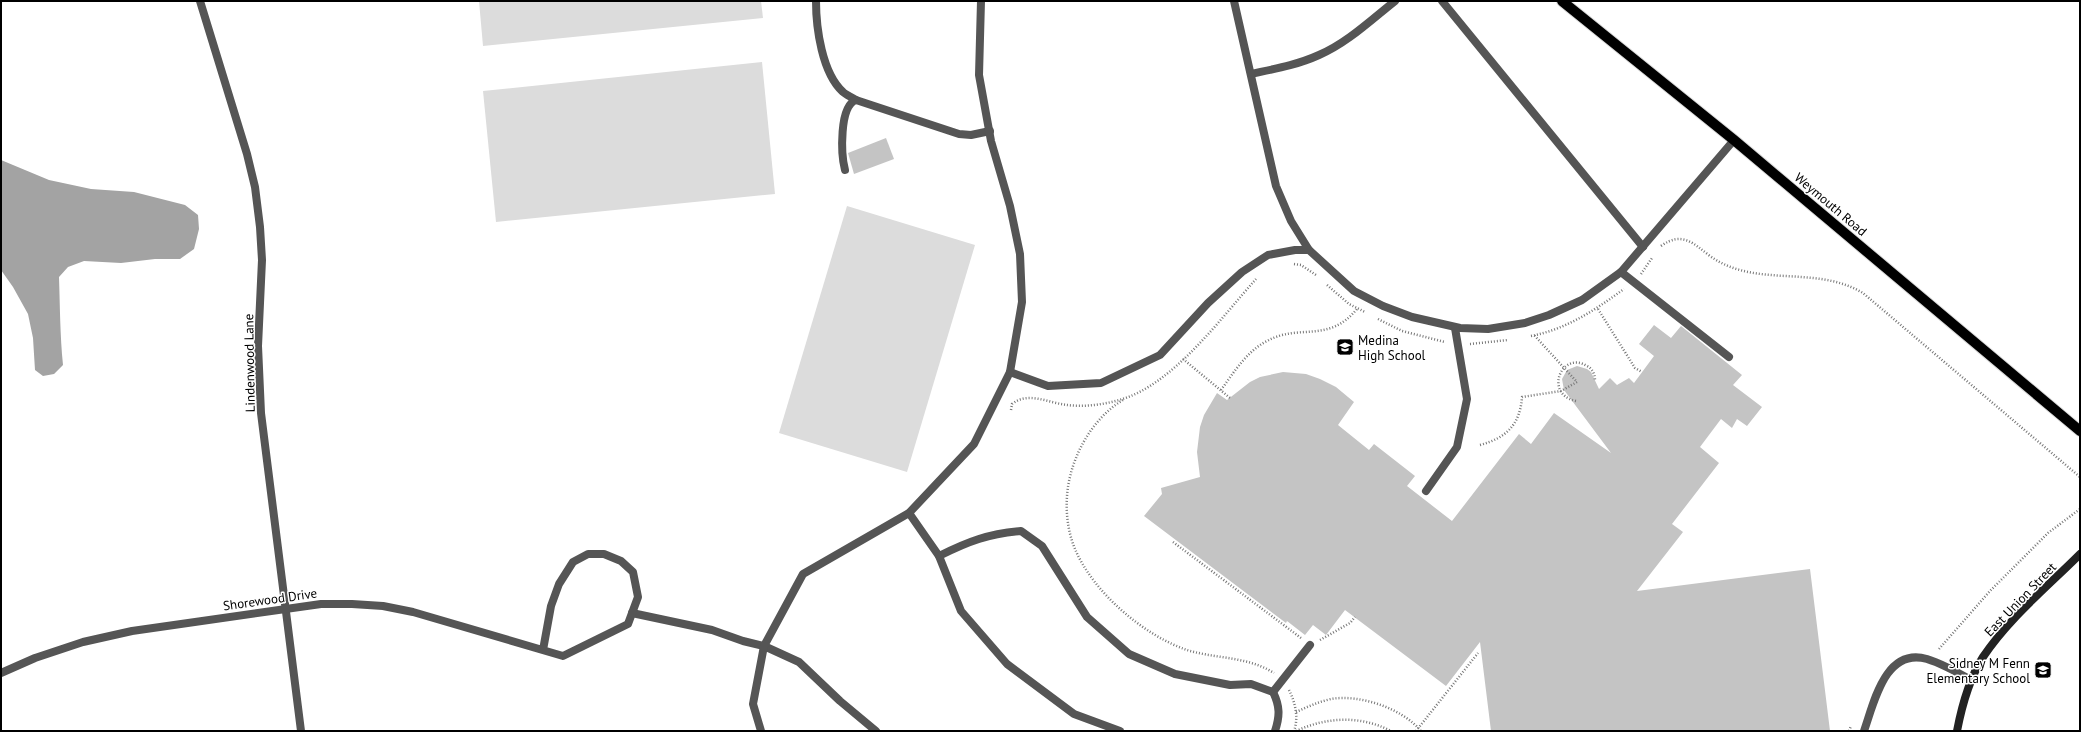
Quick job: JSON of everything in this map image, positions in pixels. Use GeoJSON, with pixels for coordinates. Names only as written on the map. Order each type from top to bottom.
{"type":"FeatureCollection","features":[{"type":"Feature","properties":{"kind":"main road","name":"Weymouth Road"},"geometry":{"type":"LineString","coordinates":[[1562,1],[1734,140],[2080,431]]}},
{"type":"Feature","properties":{"kind":"street","name":"Lindenwood Lane"},"geometry":{"type":"LineString","coordinates":[[200,1],[247,154],[255,187],[262,260],[258,346],[261,413],[301,731]]}},
{"type":"Feature","properties":{"kind":"street"},"geometry":{"type":"LineString","coordinates":[[816,1],[820,38],[827,66],[843,92],[856,100],[959,134],[990,131]]}},
{"type":"Feature","properties":{"kind":"street"},"geometry":{"type":"LineString","coordinates":[[761,731],[753,704],[764,646],[803,574],[909,513],[974,444],[1010,372],[1022,302],[1020,254],[1010,206],[990,131],[979,76],[982,1]]}},
{"type":"Feature","properties":{"kind":"street"},"geometry":{"type":"LineString","coordinates":[[1234,1],[1276,186],[1291,221],[1309,250],[1325,267],[1360,294],[1383,306],[1412,317],[1454,328],[1488,329],[1525,323],[1549,315],[1582,300],[1621,272],[1734,140]]}},
{"type":"Feature","properties":{"kind":"street"},"geometry":{"type":"LineString","coordinates":[[1250,74],[1298,63],[1320,55],[1338,44],[1395,1]]}},
{"type":"Feature","properties":{"kind":"street"},"geometry":{"type":"LineString","coordinates":[[1442,1],[1643,247]]}},
{"type":"Feature","properties":{"kind":"street"},"geometry":{"type":"LineString","coordinates":[[845,170],[841,149],[842,133],[848,106],[851,101],[856,100]]}},
{"type":"Feature","properties":{"kind":"street"},"geometry":{"type":"LineString","coordinates":[[1010,372],[1048,386],[1101,382],[1160,355],[1208,303],[1242,272],[1268,255],[1295,250],[1309,250]]}},
{"type":"Feature","properties":{"kind":"street"},"geometry":{"type":"LineString","coordinates":[[1621,272],[1729,357]]}},
{"type":"Feature","properties":{"kind":"street"},"geometry":{"type":"LineString","coordinates":[[1426,491],[1456,447],[1467,399],[1458,343],[1454,328]]}},
{"type":"Feature","properties":{"kind":"street"},"geometry":{"type":"LineString","coordinates":[[909,513],[939,556],[961,610],[1007,664],[1074,714],[1120,731]]}},
{"type":"Feature","properties":{"kind":"street"},"geometry":{"type":"LineString","coordinates":[[939,556],[962,545],[994,533],[1021,530],[1042,546],[1087,616],[1129,654],[1176,674],[1230,685],[1251,684],[1273,692],[1278,703],[1280,718],[1275,731]]}},
{"type":"Feature","properties":{"kind":"street","name":"Shorewood Drive"},"geometry":{"type":"LineString","coordinates":[[1,672],[35,658],[83,642],[132,631],[321,604],[383,606],[413,612],[563,656],[628,624],[638,598],[633,572],[621,561],[604,554],[588,554],[573,562],[559,584],[550,606],[543,650]]}},
{"type":"Feature","properties":{"kind":"street","name":"East Union Street"},"geometry":{"type":"LineString","coordinates":[[1957,731],[1961,708],[1971,680],[1983,657],[2000,634],[2080,554]]}},
{"type":"Feature","properties":{"kind":"street"},"geometry":{"type":"LineString","coordinates":[[632,613],[693,624],[743,641],[764,646],[798,662],[840,701],[876,731]]}},
{"type":"Feature","properties":{"kind":"street"},"geometry":{"type":"LineString","coordinates":[[1273,692],[1310,645]]}},
{"type":"Feature","properties":{"kind":"street"},"geometry":{"type":"LineString","coordinates":[[1864,731],[1880,686],[1886,674],[1894,665],[1907,660],[1925,658],[1943,665],[1971,680]]}},
{"type":"Feature","properties":{"kind":"path"},"geometry":{"type":"LineString","coordinates":[[1657,251],[1666,242],[1675,239],[1685,240],[1694,243],[1711,256],[1727,265],[1750,272],[1817,277],[1851,285],[1863,293],[2080,477]]}},
{"type":"Feature","properties":{"kind":"path"},"geometry":{"type":"LineString","coordinates":[[1527,336],[1578,320],[1598,308],[1634,281],[1653,256]]}},
{"type":"Feature","properties":{"kind":"path"},"geometry":{"type":"LineString","coordinates":[[1288,263],[1301,265],[1318,277]]}},
{"type":"Feature","properties":{"kind":"path"},"geometry":{"type":"LineString","coordinates":[[1260,275],[1176,368],[1118,403],[1090,431],[1078,455],[1069,482],[1067,520],[1073,545],[1089,574],[1116,605],[1131,619],[1152,634],[1194,652],[1258,664],[1282,680],[1292,696],[1297,719],[1295,731],[1329,720],[1353,719],[1378,724],[1391,731]]}},
{"type":"Feature","properties":{"kind":"path"},"geometry":{"type":"LineString","coordinates":[[1324,282],[1339,297],[1357,309],[1370,315]]}},
{"type":"Feature","properties":{"kind":"path"},"geometry":{"type":"LineString","coordinates":[[1598,308],[1635,368],[1642,372]]}},
{"type":"Feature","properties":{"kind":"path"},"geometry":{"type":"LineString","coordinates":[[1221,390],[1248,355],[1263,343],[1285,335],[1338,327],[1357,309]]}},
{"type":"Feature","properties":{"kind":"path"},"geometry":{"type":"LineString","coordinates":[[1376,318],[1402,331],[1428,339],[1458,343],[1488,343],[1513,339]]}},
{"type":"Feature","properties":{"kind":"path"},"geometry":{"type":"LineString","coordinates":[[1480,445],[1503,436],[1511,428],[1518,418],[1522,397],[1561,391],[1577,382],[1534,335]]}},
{"type":"Feature","properties":{"kind":"path"},"geometry":{"type":"LineString","coordinates":[[1183,359],[1230,398]]}},
{"type":"Feature","properties":{"kind":"path"},"geometry":{"type":"LineString","coordinates":[[1576,401],[1565,397],[1561,391],[1558,381],[1559,375],[1564,368],[1572,363],[1585,364],[1594,373],[1595,381]]}},
{"type":"Feature","properties":{"kind":"path"},"geometry":{"type":"LineString","coordinates":[[1011,410],[1012,404],[1023,398],[1078,405],[1103,404],[1129,397]]}},
{"type":"Feature","properties":{"kind":"path"},"geometry":{"type":"LineString","coordinates":[[1933,647],[1940,649],[1990,591],[2048,533],[2080,509]]}},
{"type":"Feature","properties":{"kind":"path"},"geometry":{"type":"LineString","coordinates":[[1173,542],[1310,645],[1350,623],[1355,617]]}},
{"type":"Feature","properties":{"kind":"path"},"geometry":{"type":"LineString","coordinates":[[1416,731],[1420,730],[1478,653]]}},
{"type":"Feature","properties":{"kind":"path"},"geometry":{"type":"LineString","coordinates":[[1296,712],[1313,704],[1332,699],[1356,699],[1381,706],[1402,715],[1420,730]]}},
{"type":"Feature","properties":{"kind":"path"},"geometry":{"type":"LineString","coordinates":[[1849,731],[1852,724]]}},
{"type":"Feature","properties":{"kind":"shaded area"},"geometry":{"type":"Polygon","coordinates":[[[479,1],[761,1],[763,18],[483,46],[479,1]]]}},
{"type":"Feature","properties":{"kind":"shaded area"},"geometry":{"type":"Polygon","coordinates":[[[762,62],[775,194],[496,222],[483,91],[762,62]]]}},
{"type":"Feature","properties":{"kind":"shaded area"},"geometry":{"type":"Polygon","coordinates":[[[1,160],[49,180],[91,189],[134,192],[185,205],[198,215],[199,229],[194,249],[180,259],[155,259],[121,263],[84,261],[68,267],[59,277],[63,365],[54,374],[43,376],[35,370],[33,338],[28,314],[13,287],[1,270],[1,160]]]}},
{"type":"Feature","properties":{"kind":"shaded area"},"geometry":{"type":"Polygon","coordinates":[[[847,206],[975,245],[907,472],[779,433],[847,206]]]}},
{"type":"Feature","properties":{"kind":"building"},"geometry":{"type":"Polygon","coordinates":[[[886,138],[894,159],[854,174],[848,153],[886,138]]]}},
{"type":"Feature","properties":{"kind":"building"},"geometry":{"type":"Polygon","coordinates":[[[1654,325],[1671,338],[1681,326],[1742,375],[1733,385],[1762,407],[1747,426],[1737,419],[1732,428],[1721,419],[1700,447],[1719,463],[1672,524],[1683,532],[1637,591],[1810,569],[1830,731],[1491,731],[1480,642],[1446,686],[1345,610],[1326,635],[1313,625],[1305,635],[1287,621],[1286,623],[1144,516],[1162,494],[1161,488],[1200,477],[1197,452],[1200,427],[1204,415],[1217,393],[1227,400],[1250,382],[1260,377],[1283,372],[1306,374],[1320,379],[1336,387],[1354,402],[1338,425],[1369,450],[1374,444],[1415,476],[1407,486],[1452,521],[1519,434],[1531,444],[1554,413],[1611,453],[1564,390],[1562,379],[1567,370],[1577,366],[1591,372],[1599,389],[1610,378],[1617,385],[1629,378],[1634,383],[1654,356],[1639,344],[1654,325]]]}},
{"type":"Feature","properties":{"kind":"place","name":"Medina High School"},"geometry":{"type":"Point","coordinates":[1345,347]}},
{"type":"Feature","properties":{"kind":"place","name":"Sidney M Fenn Elementary School"},"geometry":{"type":"Point","coordinates":[2043,670]}}]}
